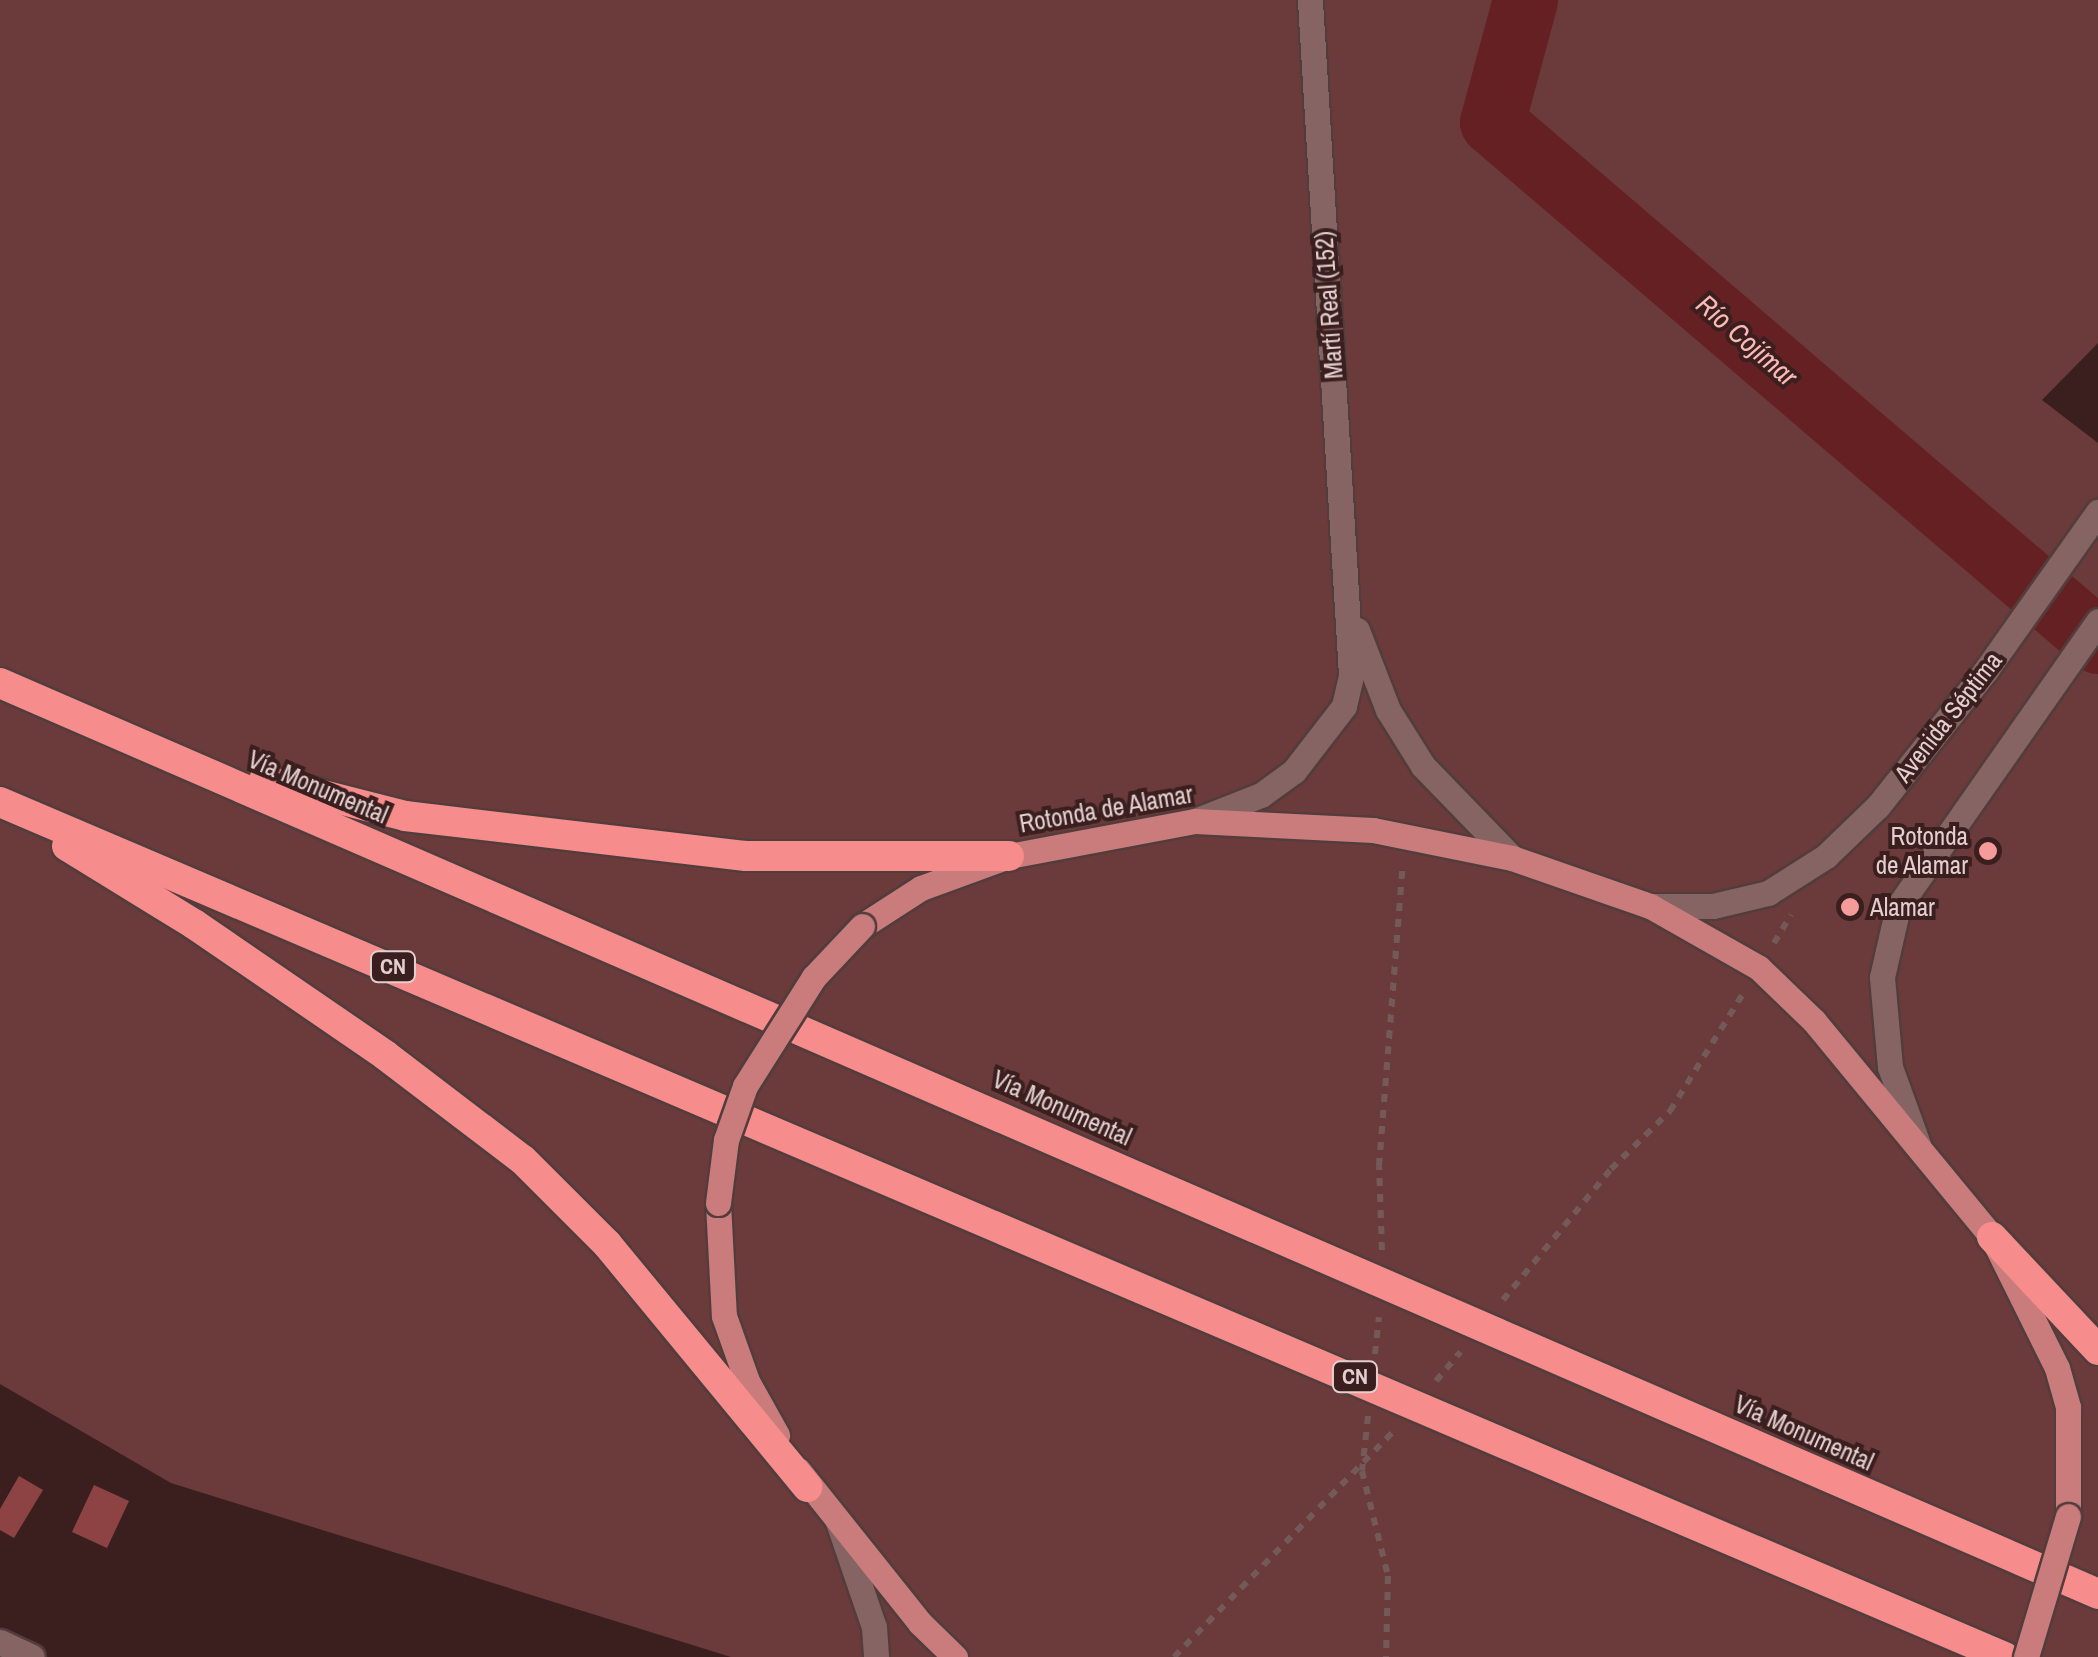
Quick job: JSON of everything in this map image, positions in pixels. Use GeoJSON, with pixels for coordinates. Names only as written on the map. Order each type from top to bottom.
{"type":"FeatureCollection","features":[{"type":"Feature","properties":{"kind":"highway","name":"Vía Monumental"},"geometry":{"type":"LineString","coordinates":[[0,683],[2098,1594]]}},
{"type":"Feature","properties":{"kind":"highway"},"geometry":{"type":"LineString","coordinates":[[171,756],[405,816],[566,837],[746,856],[1009,856]]}},
{"type":"Feature","properties":{"kind":"highway"},"geometry":{"type":"LineString","coordinates":[[0,804],[194,924],[523,1160],[607,1244],[807,1486]]}},
{"type":"Feature","properties":{"kind":"highway","name":"CN"},"geometry":{"type":"LineString","coordinates":[[0,804],[1418,1404],[2005,1657]]}},
{"type":"Feature","properties":{"kind":"highway"},"geometry":{"type":"LineString","coordinates":[[1992,1237],[2098,1350]]}},
{"type":"Feature","properties":{"kind":"main road","name":"Martí Real (152)"},"geometry":{"type":"LineString","coordinates":[[1194,821],[1262,796],[1322,741],[1344,706],[1351,675],[1310,0]]}},
{"type":"Feature","properties":{"kind":"main road","name":"Avenida Séptima"},"geometry":{"type":"LineString","coordinates":[[1650,906],[1713,906],[1768,893],[1806,873],[1878,806],[1986,670],[2098,512]]}},
{"type":"Feature","properties":{"kind":"main road","name":"Martí Real (152)"},"geometry":{"type":"LineString","coordinates":[[1350,610],[1388,710],[1423,766],[1512,858]]}},
{"type":"Feature","properties":{"kind":"main road"},"geometry":{"type":"LineString","coordinates":[[1918,1144],[1890,1067],[1882,977],[1898,907],[2098,621]]}},
{"type":"Feature","properties":{"kind":"main road","name":"Rotonda de Alamar"},"geometry":{"type":"LineString","coordinates":[[955,1657],[807,1486],[734,1350],[724,1316],[718,1202],[726,1140],[745,1086],[814,977],[862,926],[921,888],[1009,856],[1194,821],[1373,830],[1512,858],[1650,906],[1759,968],[1860,1071],[1992,1237],[2061,1381],[2068,1407],[2068,1516],[2026,1657]]}},
{"type":"Feature","properties":{"kind":"main road"},"geometry":{"type":"LineString","coordinates":[[838,1522],[874,1626],[876,1657]]}},
{"type":"Feature","properties":{"kind":"main road"},"geometry":{"type":"LineString","coordinates":[[0,1642],[32,1657]]}},
{"type":"Feature","properties":{"kind":"path"},"geometry":{"type":"LineString","coordinates":[[1174,1657],[1362,1471],[1611,1169],[1670,1111],[1797,904]]}},
{"type":"Feature","properties":{"kind":"shaded area"},"geometry":{"type":"Polygon","coordinates":[[[0,0],[2098,0],[2098,343],[2042,400],[2098,443],[2098,1657],[731,1657],[171,1483],[0,1384],[0,0]]]}},
{"type":"Feature","properties":{"kind":"building"},"geometry":{"type":"Polygon","coordinates":[[[19,1476],[43,1490],[14,1538],[0,1530],[0,1509],[19,1476]]]}},
{"type":"Feature","properties":{"kind":"building"},"geometry":{"type":"Polygon","coordinates":[[[94,1485],[129,1501],[107,1548],[72,1532],[94,1485]]]}},
{"type":"Feature","properties":{"kind":"waterway","name":"Río Cojímar"},"geometry":{"type":"LineString","coordinates":[[1525,0],[1492,122],[2098,641]]}},
{"type":"Feature","properties":{"kind":"place","name":"Rotonda de Alamar"},"geometry":{"type":"Point","coordinates":[1988,851]}},
{"type":"Feature","properties":{"kind":"place","name":"Alamar"},"geometry":{"type":"Point","coordinates":[1850,907]}}]}
